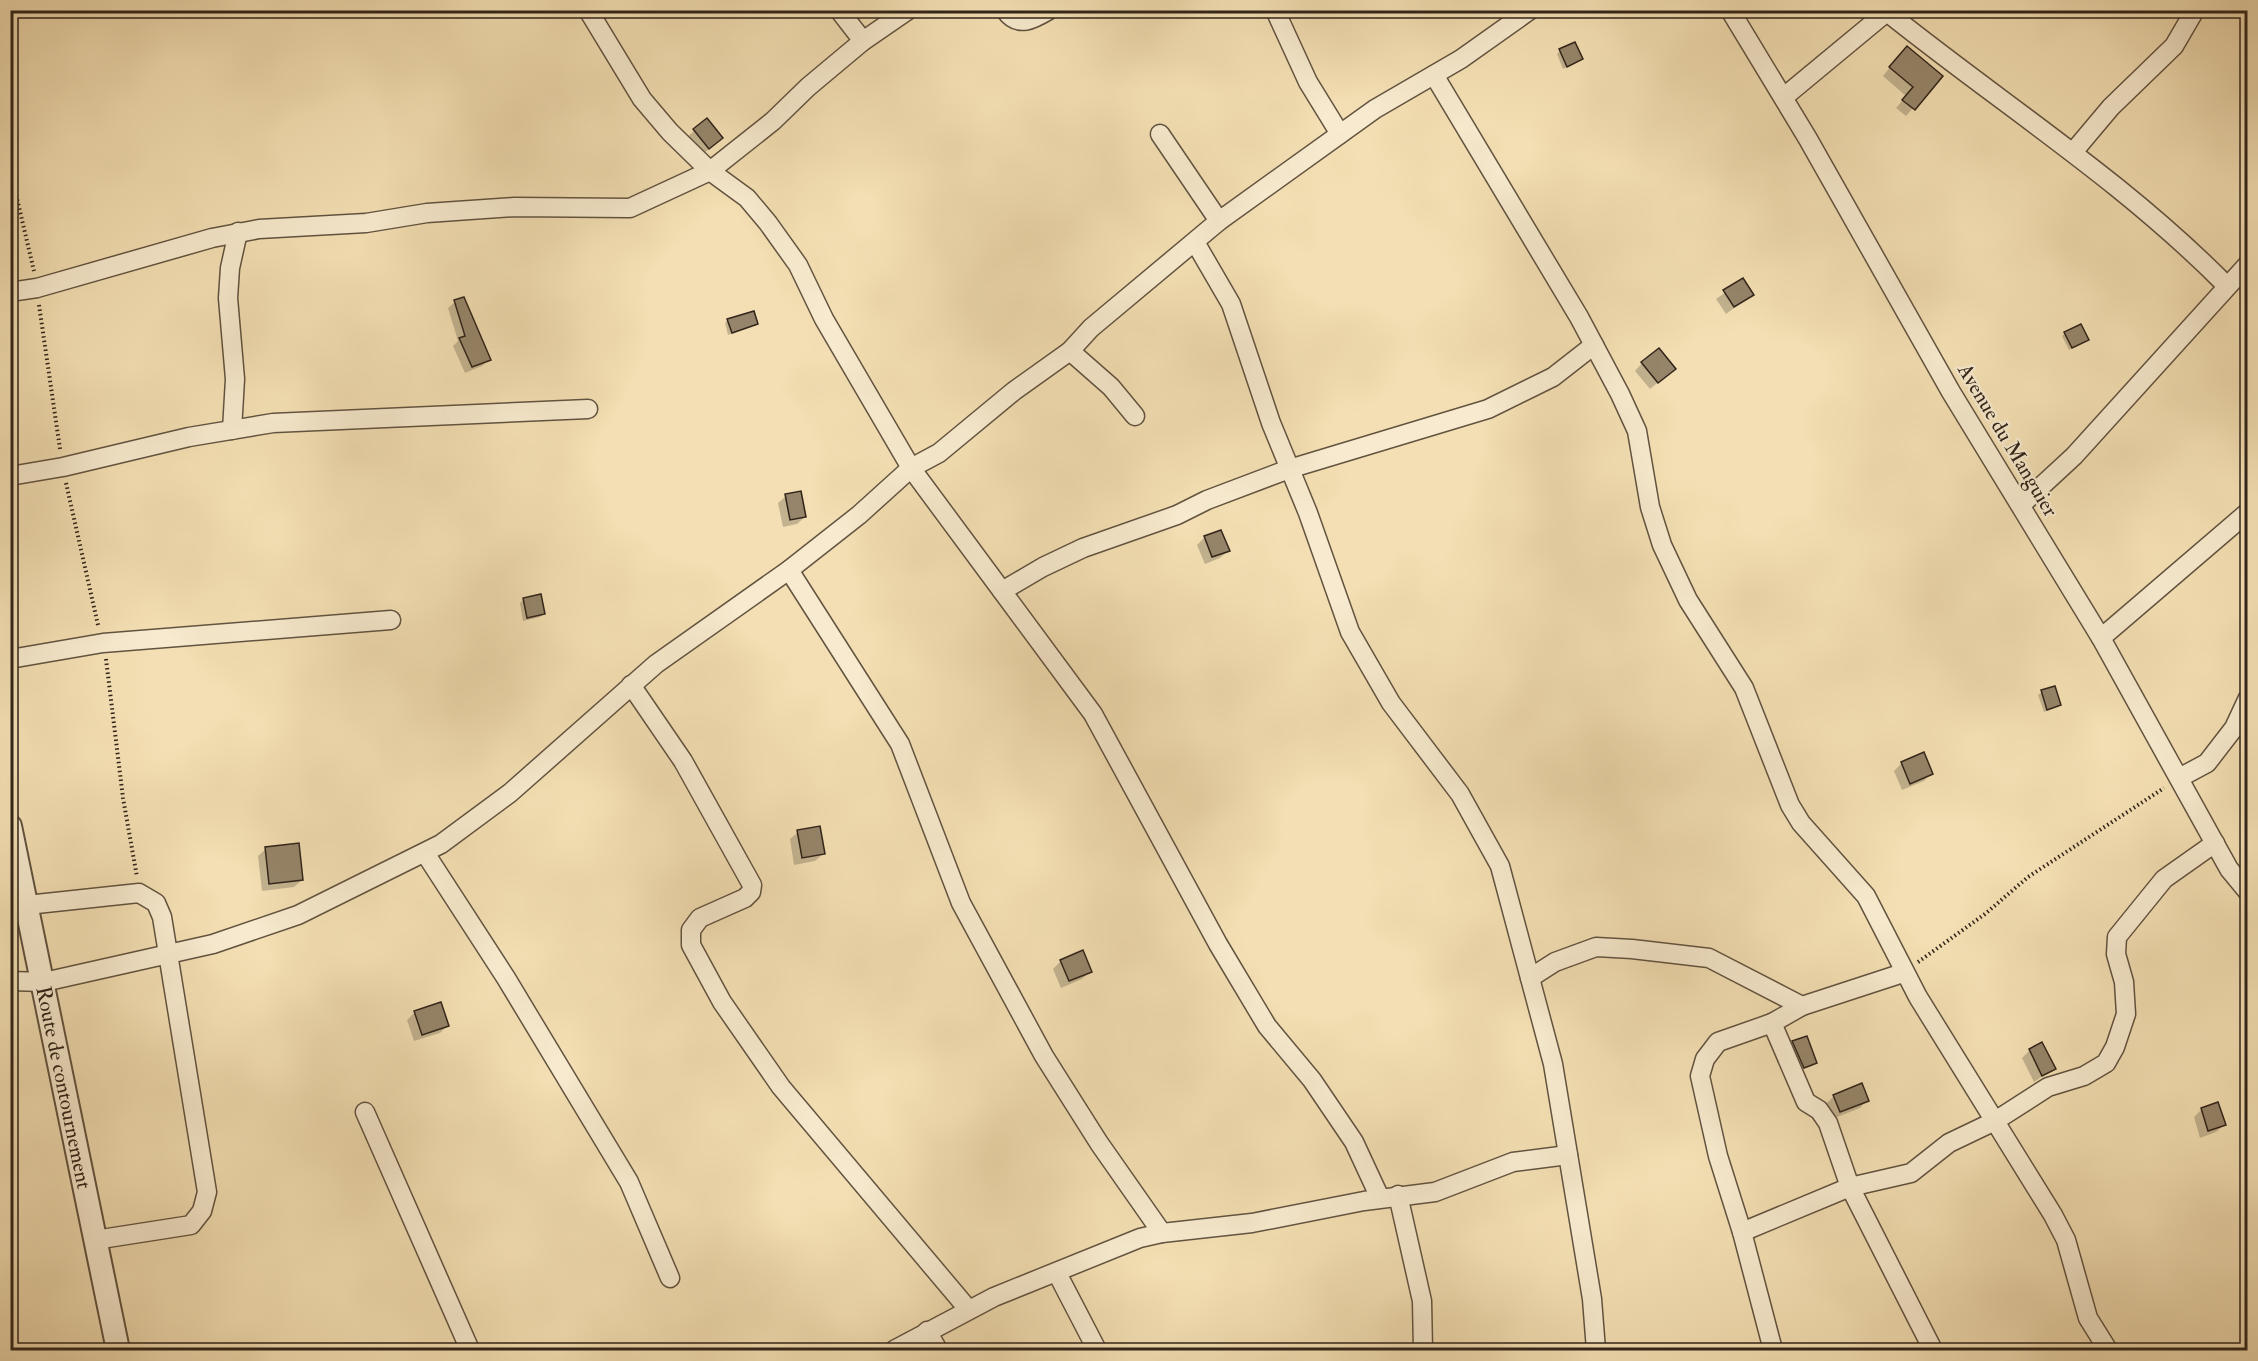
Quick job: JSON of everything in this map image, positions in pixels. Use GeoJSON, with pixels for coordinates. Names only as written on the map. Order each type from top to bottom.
{"type":"FeatureCollection","features":[{"type":"Feature","properties":{"kind":"street"},"geometry":{"type":"LineString","coordinates":[[588,10],[642,99],[670,132],[710,171],[747,198],[798,265],[824,319],[911,468],[1093,714],[1218,945],[1267,1026],[1312,1080],[1354,1142],[1380,1198]]}},
{"type":"Feature","properties":{"kind":"street"},"geometry":{"type":"LineString","coordinates":[[839,10],[863,41]]}},
{"type":"Feature","properties":{"kind":"street"},"geometry":{"type":"LineString","coordinates":[[10,292],[37,288],[238,232],[316,224],[366,223],[427,213],[514,207],[623,209],[639,205],[710,171],[773,121],[808,87],[863,41],[908,10]]}},
{"type":"Feature","properties":{"kind":"street"},"geometry":{"type":"LineString","coordinates":[[1011,14],[1031,21],[1049,10]]}},
{"type":"Feature","properties":{"kind":"street"},"geometry":{"type":"LineString","coordinates":[[1275,10],[1308,82],[1340,134]]}},
{"type":"Feature","properties":{"kind":"street"},"geometry":{"type":"LineString","coordinates":[[10,981],[44,982],[213,944],[298,915],[425,853],[510,793],[631,685],[691,638],[789,570],[859,516],[911,468],[939,453],[1014,391],[1070,351],[1091,328],[1220,221],[1375,109],[1434,75],[1530,10]]}},
{"type":"Feature","properties":{"kind":"street","name":"Avenue du Manguier"},"geometry":{"type":"LineString","coordinates":[[1730,10],[1784,97],[1946,382],[2101,638],[2229,869],[2247,892]]}},
{"type":"Feature","properties":{"kind":"street"},"geometry":{"type":"LineString","coordinates":[[2074,152],[2112,107],[2174,46],[2195,10]]}},
{"type":"Feature","properties":{"kind":"street"},"geometry":{"type":"LineString","coordinates":[[1784,97],[1888,11],[1958,69],[2074,152],[2178,237],[2226,285]]}},
{"type":"Feature","properties":{"kind":"street"},"geometry":{"type":"LineString","coordinates":[[1434,75],[1594,345],[1637,431],[1650,507],[1662,545],[1688,600],[1744,688],[1790,805],[1801,822],[1866,896],[1904,973],[2066,1240],[2088,1318],[2108,1350]]}},
{"type":"Feature","properties":{"kind":"street"},"geometry":{"type":"LineString","coordinates":[[1160,134],[1220,221]]}},
{"type":"Feature","properties":{"kind":"street"},"geometry":{"type":"LineString","coordinates":[[232,430],[235,379],[228,298],[230,268],[238,232]]}},
{"type":"Feature","properties":{"kind":"street"},"geometry":{"type":"LineString","coordinates":[[1196,242],[1232,304],[1253,372],[1355,640],[1390,703],[1460,794],[1500,866],[1553,1064],[1592,1299],[1596,1350]]}},
{"type":"Feature","properties":{"kind":"street"},"geometry":{"type":"LineString","coordinates":[[2021,505],[2074,456],[2247,264]]}},
{"type":"Feature","properties":{"kind":"street"},"geometry":{"type":"LineString","coordinates":[[1002,591],[1043,567],[1083,548],[1177,515],[1208,500],[1289,469],[1488,409],[1553,377],[1594,345]]}},
{"type":"Feature","properties":{"kind":"street"},"geometry":{"type":"LineString","coordinates":[[1070,351],[1112,387],[1135,416]]}},
{"type":"Feature","properties":{"kind":"street"},"geometry":{"type":"LineString","coordinates":[[10,476],[63,468],[189,437],[273,423],[588,409]]}},
{"type":"Feature","properties":{"kind":"street"},"geometry":{"type":"LineString","coordinates":[[2101,638],[2247,512]]}},
{"type":"Feature","properties":{"kind":"street"},"geometry":{"type":"LineString","coordinates":[[789,570],[900,744],[961,903],[1044,1056],[1099,1143],[1162,1233]]}},
{"type":"Feature","properties":{"kind":"street"},"geometry":{"type":"LineString","coordinates":[[10,659],[103,643],[391,620]]}},
{"type":"Feature","properties":{"kind":"street"},"geometry":{"type":"LineString","coordinates":[[631,685],[683,761],[752,885],[751,892],[745,898],[700,918],[691,930],[691,945],[696,955],[722,1002],[781,1087],[969,1309]]}},
{"type":"Feature","properties":{"kind":"street"},"geometry":{"type":"LineString","coordinates":[[2179,778],[2207,763],[2234,728],[2247,698]]}},
{"type":"Feature","properties":{"kind":"street","name":"Route de contournement"},"geometry":{"type":"LineString","coordinates":[[10,826],[44,982],[118,1350]]}},
{"type":"Feature","properties":{"kind":"street"},"geometry":{"type":"LineString","coordinates":[[1742,1232],[1850,1188],[1911,1173],[1949,1143],[1995,1121],[2048,1087],[2084,1076],[2106,1063],[2115,1047],[2126,1014],[2124,982],[2116,954],[2117,937],[2164,879],[2215,843]]}},
{"type":"Feature","properties":{"kind":"street"},"geometry":{"type":"LineString","coordinates":[[425,853],[506,978],[630,1182],[670,1278]]}},
{"type":"Feature","properties":{"kind":"street"},"geometry":{"type":"LineString","coordinates":[[27,905],[139,893],[156,903],[162,917],[166,955],[185,1048],[207,1192],[202,1212],[191,1225],[95,1240]]}},
{"type":"Feature","properties":{"kind":"street"},"geometry":{"type":"LineString","coordinates":[[1530,978],[1555,962],[1589,949],[1632,949],[1709,958],[1802,1006]]}},
{"type":"Feature","properties":{"kind":"street"},"geometry":{"type":"LineString","coordinates":[[1773,1350],[1742,1232],[1718,1156],[1700,1076],[1705,1059],[1718,1042],[1772,1023],[1802,1006],[1904,973]]}},
{"type":"Feature","properties":{"kind":"street"},"geometry":{"type":"LineString","coordinates":[[1772,1023],[1806,1102],[1819,1110],[1828,1123],[1850,1188],[1933,1350]]}},
{"type":"Feature","properties":{"kind":"street"},"geometry":{"type":"LineString","coordinates":[[365,1112],[470,1350]]}},
{"type":"Feature","properties":{"kind":"street"},"geometry":{"type":"LineString","coordinates":[[894,1350],[969,1309],[1140,1238],[1162,1233],[1252,1223],[1380,1198],[1435,1192],[1513,1162],[1568,1155]]}},
{"type":"Feature","properties":{"kind":"street"},"geometry":{"type":"LineString","coordinates":[[1398,1196],[1422,1301],[1423,1350]]}},
{"type":"Feature","properties":{"kind":"street"},"geometry":{"type":"LineString","coordinates":[[1057,1273],[1097,1350]]}},
{"type":"Feature","properties":{"kind":"street"},"geometry":{"type":"LineString","coordinates":[[927,1331],[938,1350]]}},
{"type":"Feature","properties":{"kind":"path"},"geometry":{"type":"LineString","coordinates":[[10,169],[37,288],[44,355],[63,468],[111,687],[123,798],[139,893]]}},
{"type":"Feature","properties":{"kind":"path"},"geometry":{"type":"LineString","coordinates":[[1904,973],[1985,914],[2028,877],[2179,778]]}},
{"type":"Feature","properties":{"kind":"building"},"geometry":{"type":"Polygon","coordinates":[[[1575,42],[1583,59],[1567,67],[1559,49],[1575,42]]]}},
{"type":"Feature","properties":{"kind":"building"},"geometry":{"type":"Polygon","coordinates":[[[1907,46],[1943,76],[1915,110],[1902,100],[1913,87],[1889,67],[1907,46]]]}},
{"type":"Feature","properties":{"kind":"building"},"geometry":{"type":"Polygon","coordinates":[[[707,118],[723,138],[709,149],[693,129],[707,118]]]}},
{"type":"Feature","properties":{"kind":"building"},"geometry":{"type":"Polygon","coordinates":[[[1743,278],[1754,295],[1734,307],[1723,290],[1743,278]]]}},
{"type":"Feature","properties":{"kind":"building"},"geometry":{"type":"Polygon","coordinates":[[[464,297],[491,360],[472,367],[459,338],[465,336],[454,300],[464,297]]]}},
{"type":"Feature","properties":{"kind":"building"},"geometry":{"type":"Polygon","coordinates":[[[754,311],[758,324],[732,333],[727,319],[754,311]]]}},
{"type":"Feature","properties":{"kind":"building"},"geometry":{"type":"Polygon","coordinates":[[[2081,324],[2089,340],[2072,348],[2064,332],[2081,324]]]}},
{"type":"Feature","properties":{"kind":"building"},"geometry":{"type":"Polygon","coordinates":[[[1659,348],[1676,369],[1658,383],[1641,362],[1659,348]]]}},
{"type":"Feature","properties":{"kind":"building"},"geometry":{"type":"Polygon","coordinates":[[[801,491],[806,517],[790,520],[785,494],[801,491]]]}},
{"type":"Feature","properties":{"kind":"building"},"geometry":{"type":"Polygon","coordinates":[[[1221,530],[1230,551],[1212,557],[1204,536],[1221,530]]]}},
{"type":"Feature","properties":{"kind":"building"},"geometry":{"type":"Polygon","coordinates":[[[541,594],[545,614],[527,618],[523,598],[541,594]]]}},
{"type":"Feature","properties":{"kind":"building"},"geometry":{"type":"Polygon","coordinates":[[[2055,686],[2061,705],[2047,710],[2041,690],[2055,686]]]}},
{"type":"Feature","properties":{"kind":"building"},"geometry":{"type":"Polygon","coordinates":[[[1924,752],[1933,774],[1910,784],[1901,762],[1924,752]]]}},
{"type":"Feature","properties":{"kind":"building"},"geometry":{"type":"Polygon","coordinates":[[[820,826],[825,854],[802,858],[797,830],[820,826]]]}},
{"type":"Feature","properties":{"kind":"building"},"geometry":{"type":"Polygon","coordinates":[[[299,843],[303,880],[269,884],[265,847],[299,843]]]}},
{"type":"Feature","properties":{"kind":"building"},"geometry":{"type":"Polygon","coordinates":[[[1083,950],[1092,972],[1069,981],[1060,960],[1083,950]]]}},
{"type":"Feature","properties":{"kind":"building"},"geometry":{"type":"Polygon","coordinates":[[[441,1002],[449,1026],[422,1035],[414,1011],[441,1002]]]}},
{"type":"Feature","properties":{"kind":"building"},"geometry":{"type":"Polygon","coordinates":[[[1807,1036],[1817,1063],[1804,1068],[1792,1041],[1807,1036]]]}},
{"type":"Feature","properties":{"kind":"building"},"geometry":{"type":"Polygon","coordinates":[[[2042,1042],[2056,1069],[2042,1076],[2029,1049],[2042,1042]]]}},
{"type":"Feature","properties":{"kind":"building"},"geometry":{"type":"Polygon","coordinates":[[[1862,1083],[1869,1101],[1840,1112],[1833,1095],[1862,1083]]]}},
{"type":"Feature","properties":{"kind":"building"},"geometry":{"type":"Polygon","coordinates":[[[2218,1102],[2226,1125],[2208,1131],[2201,1108],[2218,1102]]]}}]}
